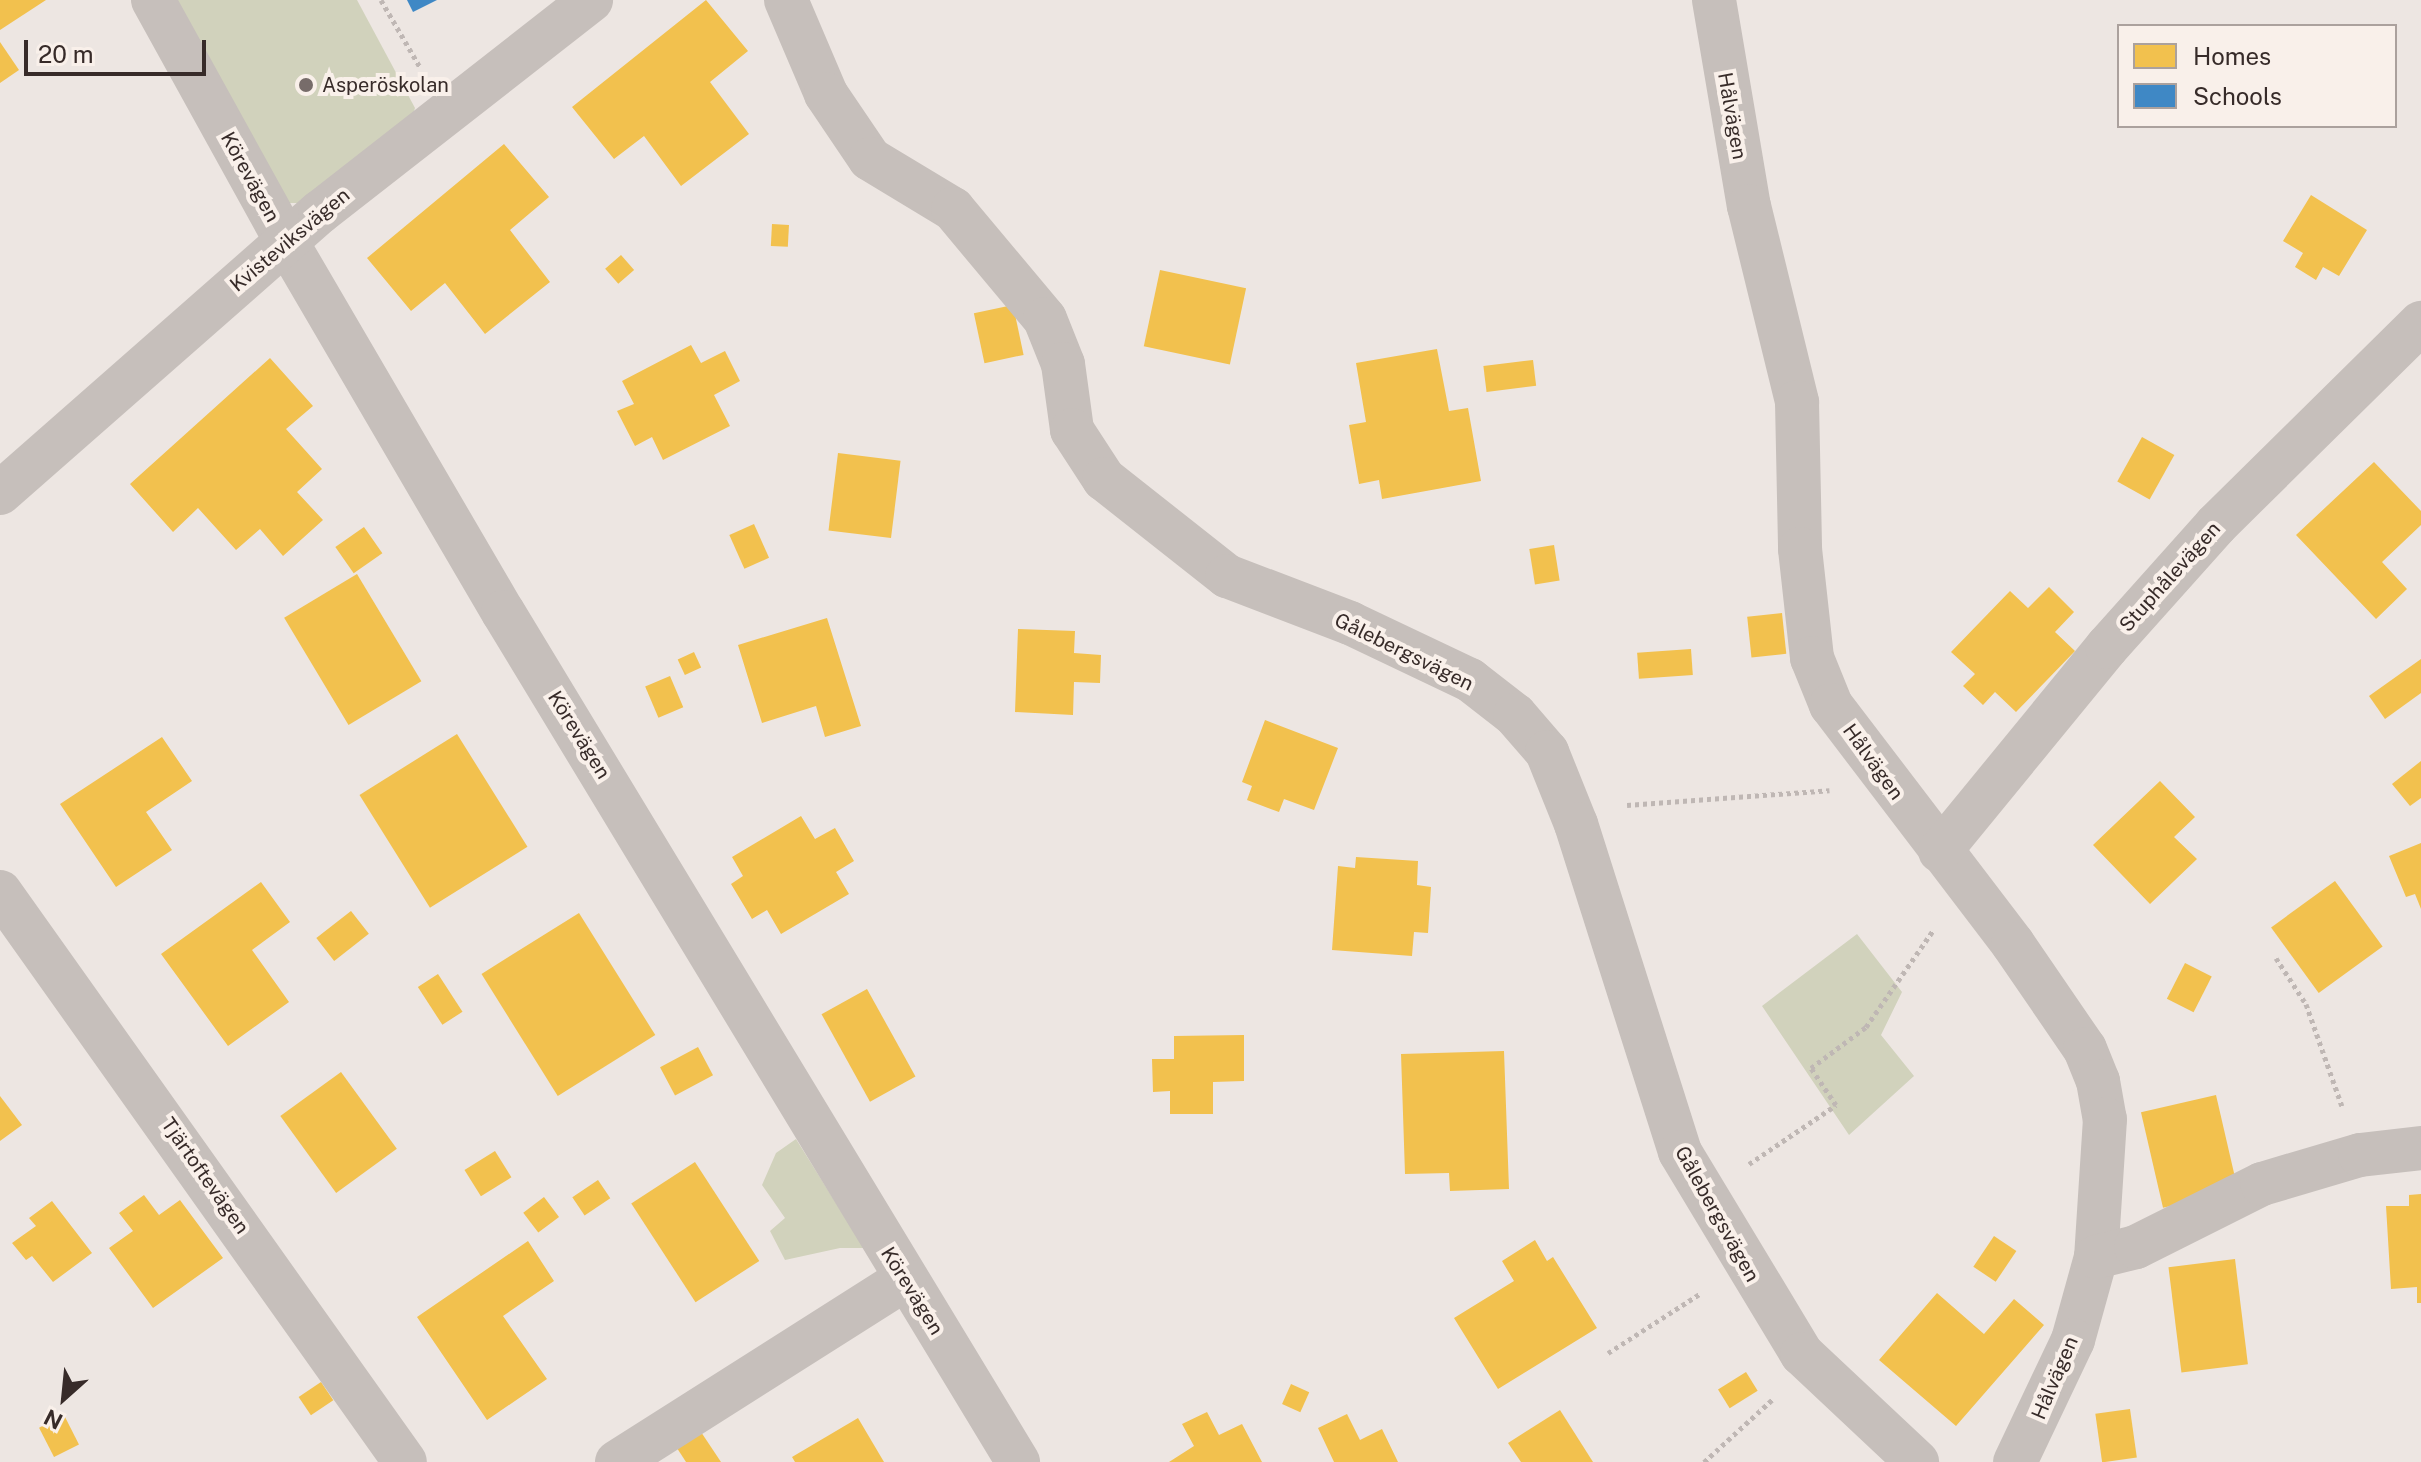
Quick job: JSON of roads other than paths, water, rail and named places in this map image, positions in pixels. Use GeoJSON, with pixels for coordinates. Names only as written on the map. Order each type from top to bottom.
{"type":"FeatureCollection","features":[{"type":"Feature","properties":{"kind":"street","name":"Körevägen"},"geometry":{"type":"LineString","coordinates":[[153,0],[286,241],[503,612],[717,958],[904,1280],[1018,1462]]}},
{"type":"Feature","properties":{"kind":"street","name":"Kvisteviksvägen"},"geometry":{"type":"LineString","coordinates":[[0,493],[286,241],[591,0]]}},
{"type":"Feature","properties":{"kind":"street","name":"Gålebergsvägen"},"geometry":{"type":"LineString","coordinates":[[786,0],[826,94],[870,159],[953,209],[1045,319],[1063,364],[1072,430],[1104,479],[1227,576],[1350,623],[1470,680],[1515,715],[1547,752],[1570,810],[1657,1092],[1703,1196],[1744,1265],[1813,1365],[1917,1462]]}},
{"type":"Feature","properties":{"kind":"street","name":"Hålvägen"},"geometry":{"type":"LineString","coordinates":[[1714,0],[1749,206],[1797,402],[1800,549],[1812,658],[1831,705],[2085,1049],[2098,1081],[2105,1119],[2096,1257],[2073,1340],[2015,1462]]}},
{"type":"Feature","properties":{"kind":"street","name":"Stuphålevägen"},"geometry":{"type":"LineString","coordinates":[[1953,867],[2107,647],[2216,525],[2421,323]]}},
{"type":"Feature","properties":{"kind":"street","name":"Tjärtoftevägen"},"geometry":{"type":"LineString","coordinates":[[0,892],[405,1462]]}},
{"type":"Feature","properties":{"kind":"street"},"geometry":{"type":"LineString","coordinates":[[2096,1257],[2136,1247],[2262,1184],[2360,1155],[2421,1148]]}},
{"type":"Feature","properties":{"kind":"street"},"geometry":{"type":"LineString","coordinates":[[617,1462],[904,1280]]}},
{"type":"Feature","properties":{"kind":"place","name":"Asperöskolan"},"geometry":{"type":"Point","coordinates":[306,85]}}]}
